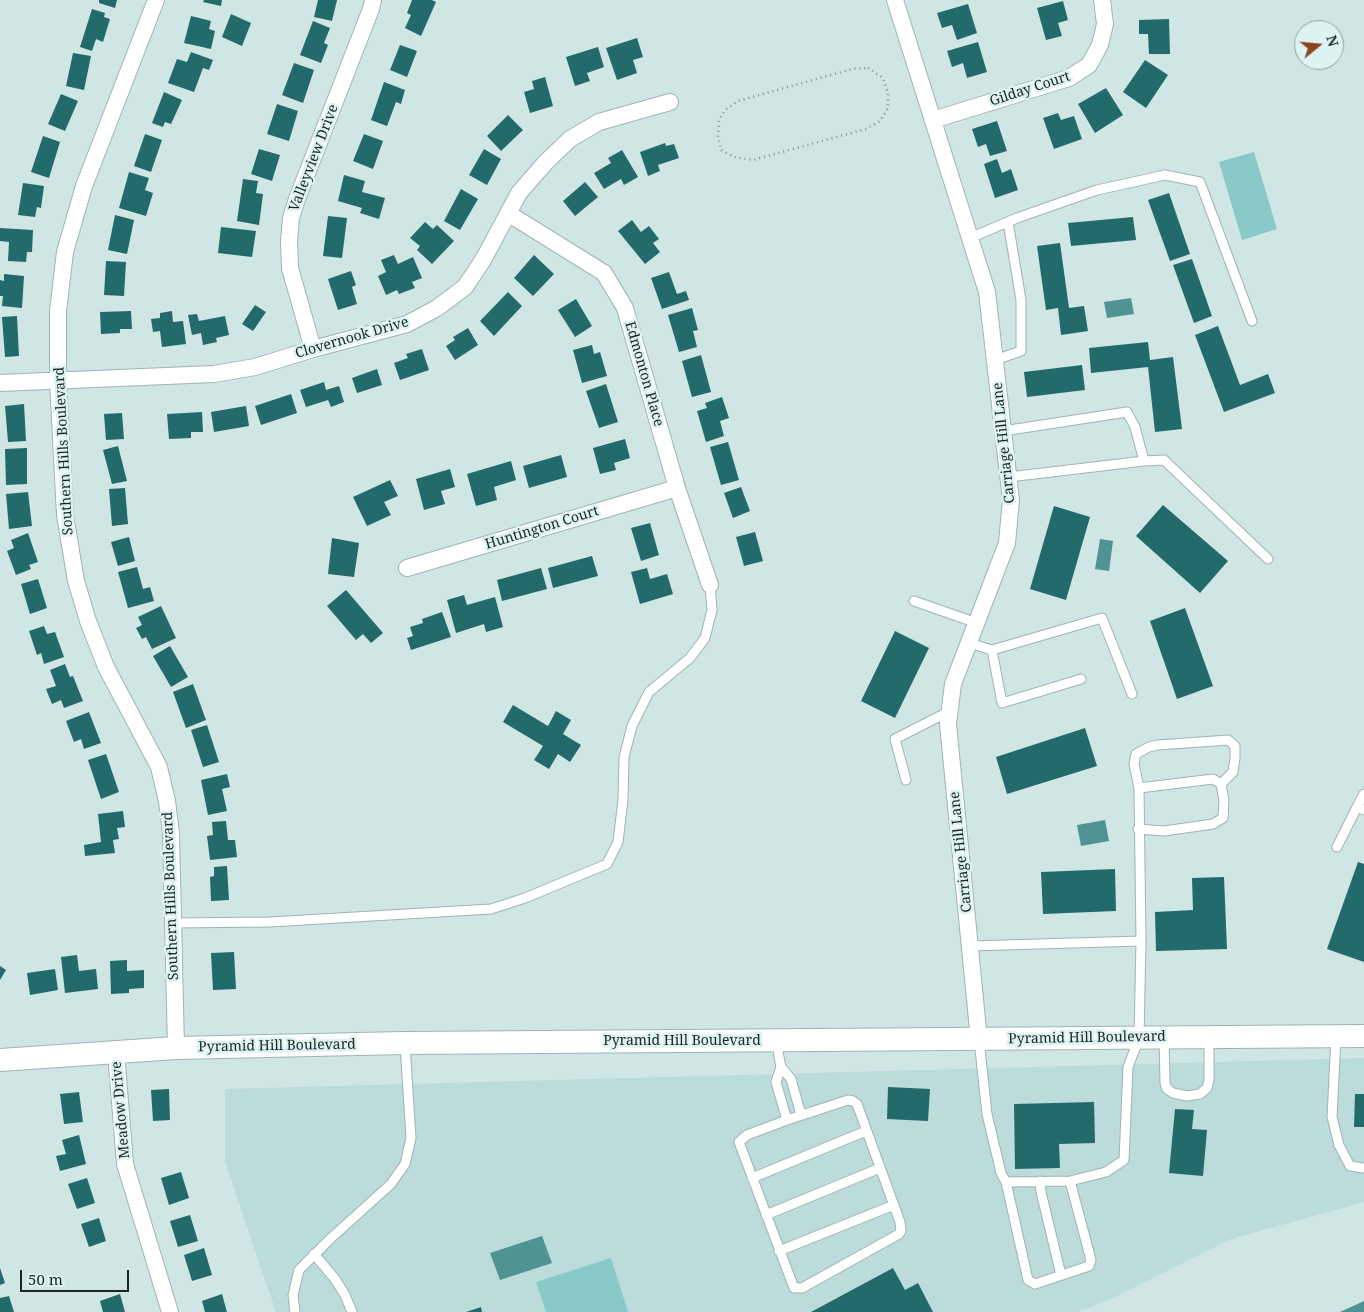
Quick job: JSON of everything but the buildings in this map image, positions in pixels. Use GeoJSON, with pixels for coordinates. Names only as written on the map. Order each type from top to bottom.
{"type":"FeatureCollection","features":[{"type":"Feature","properties":{"kind":"main road","name":"Pyramid Hill Boulevard"},"geometry":{"type":"LineString","coordinates":[[0,1060],[176,1048],[405,1043],[1364,1036]]}},
{"type":"Feature","properties":{"kind":"street","name":"Southern Hills Boulevard"},"geometry":{"type":"LineString","coordinates":[[156,0],[84,186],[65,252],[58,311],[58,381],[65,515],[76,581],[88,621],[106,667],[159,768],[167,801],[171,833],[176,1048]]}},
{"type":"Feature","properties":{"kind":"street","name":"Valleyview Drive"},"geometry":{"type":"LineString","coordinates":[[313,349],[290,268],[289,242],[291,218],[373,0]]}},
{"type":"Feature","properties":{"kind":"street","name":"Carriage Hill Lane"},"geometry":{"type":"LineString","coordinates":[[895,0],[987,292],[1011,500],[1007,543],[953,684],[948,724],[979,1040]]}},
{"type":"Feature","properties":{"kind":"street","name":"Gilday Court"},"geometry":{"type":"LineString","coordinates":[[933,120],[1070,78],[1089,66],[1100,46],[1105,24],[1102,0]]}},
{"type":"Feature","properties":{"kind":"street","name":"Clovernook Drive"},"geometry":{"type":"LineString","coordinates":[[0,383],[214,374],[255,367],[313,349],[407,324],[437,308],[465,287],[483,260],[519,193],[545,163],[570,139],[598,122],[670,102]]}},
{"type":"Feature","properties":{"kind":"street","name":"Edmonton Place"},"geometry":{"type":"LineString","coordinates":[[509,214],[604,273],[625,308],[677,488],[710,585]]}},
{"type":"Feature","properties":{"kind":"street","name":"Huntington Court"},"geometry":{"type":"LineString","coordinates":[[406,568],[677,488]]}},
{"type":"Feature","properties":{"kind":"street","name":"Meadow Drive"},"geometry":{"type":"LineString","coordinates":[[116,1052],[125,1164],[170,1312]]}},
{"type":"Feature","properties":{"kind":"lane"},"geometry":{"type":"LineString","coordinates":[[970,238],[1008,222],[1097,190],[1165,174],[1200,182],[1252,321]]}},
{"type":"Feature","properties":{"kind":"lane"},"geometry":{"type":"LineString","coordinates":[[995,360],[1021,351],[1021,300],[1008,222]]}},
{"type":"Feature","properties":{"kind":"lane"},"geometry":{"type":"LineString","coordinates":[[1004,431],[1127,412],[1135,427],[1144,461]]}},
{"type":"Feature","properties":{"kind":"lane"},"geometry":{"type":"LineString","coordinates":[[1009,477],[1164,460],[1201,493],[1268,559]]}},
{"type":"Feature","properties":{"kind":"lane"},"geometry":{"type":"LineString","coordinates":[[172,923],[270,922],[491,909],[525,898],[606,864],[618,842],[623,800],[624,757],[632,726],[648,692],[690,658],[705,638],[712,610],[710,585]]}},
{"type":"Feature","properties":{"kind":"lane"},"geometry":{"type":"LineString","coordinates":[[914,601],[977,623]]}},
{"type":"Feature","properties":{"kind":"lane"},"geometry":{"type":"LineString","coordinates":[[969,643],[992,650],[1102,618],[1132,694]]}},
{"type":"Feature","properties":{"kind":"lane"},"geometry":{"type":"LineString","coordinates":[[992,650],[1002,703],[1082,679]]}},
{"type":"Feature","properties":{"kind":"lane"},"geometry":{"type":"LineString","coordinates":[[906,780],[895,739],[950,711]]}},
{"type":"Feature","properties":{"kind":"lane"},"geometry":{"type":"LineString","coordinates":[[1006,1182],[1070,1181],[1106,1172],[1124,1160],[1128,1067],[1140,1038],[1139,788],[1134,764],[1136,754],[1149,747],[1158,745],[1228,740],[1235,746],[1233,772],[1221,784]]}},
{"type":"Feature","properties":{"kind":"lane"},"geometry":{"type":"LineString","coordinates":[[1138,829],[1164,831],[1213,824],[1223,818],[1224,800],[1221,784],[1213,779],[1139,788]]}},
{"type":"Feature","properties":{"kind":"lane"},"geometry":{"type":"LineString","coordinates":[[1337,847],[1361,809],[1364,794]]}},
{"type":"Feature","properties":{"kind":"lane"},"geometry":{"type":"LineString","coordinates":[[970,946],[1141,941]]}},
{"type":"Feature","properties":{"kind":"lane"},"geometry":{"type":"LineString","coordinates":[[1336,1036],[1332,1117],[1339,1145],[1350,1166],[1364,1168]]}},
{"type":"Feature","properties":{"kind":"lane"},"geometry":{"type":"LineString","coordinates":[[1164,1038],[1165,1083],[1167,1089],[1173,1093],[1187,1096],[1200,1094],[1207,1088],[1209,1080],[1209,1037]]}},
{"type":"Feature","properties":{"kind":"lane"},"geometry":{"type":"LineString","coordinates":[[979,1040],[987,1114],[1001,1173],[1006,1182],[1028,1280],[1034,1284],[1089,1266],[1091,1260],[1070,1181]]}},
{"type":"Feature","properties":{"kind":"lane"},"geometry":{"type":"LineString","coordinates":[[776,1041],[781,1067],[776,1082],[787,1120]]}},
{"type":"Feature","properties":{"kind":"lane"},"geometry":{"type":"LineString","coordinates":[[295,1312],[293,1296],[299,1270],[390,1184],[406,1164],[410,1138],[405,1043]]}},
{"type":"Feature","properties":{"kind":"lane"},"geometry":{"type":"LineString","coordinates":[[781,1067],[791,1078],[802,1115]]}},
{"type":"Feature","properties":{"kind":"lane"},"geometry":{"type":"LineString","coordinates":[[842,1101],[853,1101],[856,1104],[901,1227],[899,1234],[802,1288],[794,1288],[792,1285],[739,1142],[747,1135],[787,1120],[842,1101]]}},
{"type":"Feature","properties":{"kind":"lane"},"geometry":{"type":"LineString","coordinates":[[752,1178],[866,1131]]}},
{"type":"Feature","properties":{"kind":"lane"},"geometry":{"type":"LineString","coordinates":[[766,1215],[880,1168]]}},
{"type":"Feature","properties":{"kind":"lane"},"geometry":{"type":"LineString","coordinates":[[1040,1181],[1061,1276]]}},
{"type":"Feature","properties":{"kind":"lane"},"geometry":{"type":"LineString","coordinates":[[779,1251],[894,1205]]}},
{"type":"Feature","properties":{"kind":"lane"},"geometry":{"type":"LineString","coordinates":[[314,1254],[335,1279],[352,1312]]}},
{"type":"Feature","properties":{"kind":"path"},"geometry":{"type":"LineString","coordinates":[[868,68],[883,78],[888,93],[888,108],[880,121],[866,129],[753,160],[734,158],[721,150],[718,136],[718,120],[725,110],[738,101],[852,69],[868,68]]}},
{"type":"Feature","properties":{"kind":"shaded area"},"geometry":{"type":"Polygon","coordinates":[[[1254,152],[1277,229],[1242,240],[1219,162],[1254,152]]]}},
{"type":"Feature","properties":{"kind":"shaded area"},"geometry":{"type":"Polygon","coordinates":[[[1131,298],[1134,314],[1107,318],[1104,302],[1131,298]]]}},
{"type":"Feature","properties":{"kind":"shaded area"},"geometry":{"type":"Polygon","coordinates":[[[1100,539],[1113,541],[1109,571],[1095,569],[1100,539]]]}},
{"type":"Feature","properties":{"kind":"shaded area"},"geometry":{"type":"Polygon","coordinates":[[[1105,820],[1109,841],[1081,846],[1077,825],[1105,820]]]}},
{"type":"Feature","properties":{"kind":"shaded area"},"geometry":{"type":"Polygon","coordinates":[[[1364,1058],[1364,1202],[1231,1239],[1109,1300],[1079,1312],[276,1312],[225,1161],[225,1089],[1364,1058]]]}},
{"type":"Feature","properties":{"kind":"shaded area"},"geometry":{"type":"Polygon","coordinates":[[[542,1236],[552,1263],[500,1280],[490,1253],[542,1236]]]}},
{"type":"Feature","properties":{"kind":"shaded area"},"geometry":{"type":"Polygon","coordinates":[[[611,1258],[628,1312],[546,1312],[536,1282],[611,1258]]]}},
{"type":"Feature","properties":{"kind":"shaded area"},"geometry":{"type":"Polygon","coordinates":[[[1364,1301],[1364,1312],[1340,1312],[1364,1301]]]}}]}
